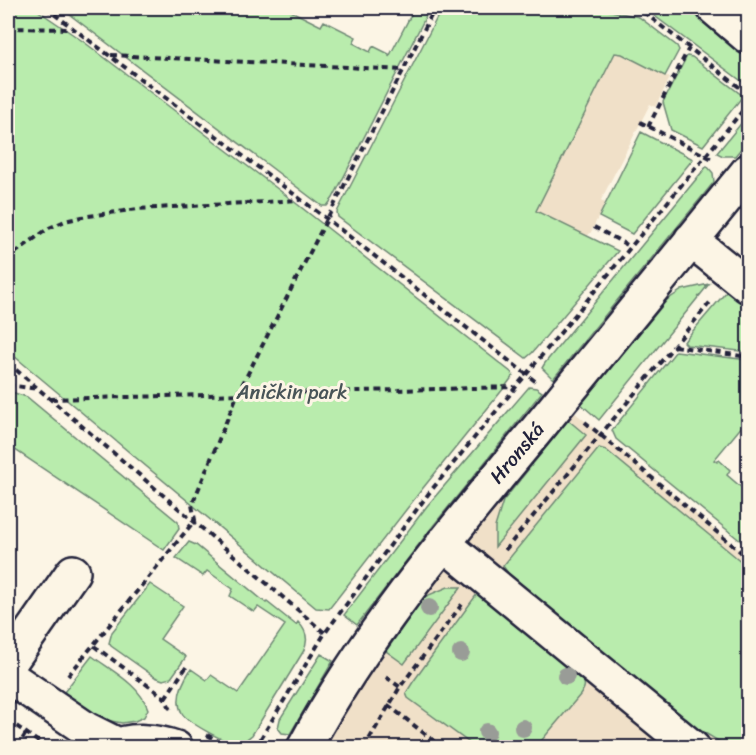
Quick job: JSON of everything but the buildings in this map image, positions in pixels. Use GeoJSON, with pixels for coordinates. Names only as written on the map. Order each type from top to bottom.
{"type":"FeatureCollection","features":[{"type":"Feature","properties":{"kind":"street"},"geometry":{"type":"LineString","coordinates":[[714,8],[748,37]]}},
{"type":"Feature","properties":{"kind":"street","name":"Hronská"},"geometry":{"type":"LineString","coordinates":[[304,747],[359,657],[443,543],[748,171]]}},
{"type":"Feature","properties":{"kind":"street"},"geometry":{"type":"LineString","coordinates":[[692,240],[741,280]]}},
{"type":"Feature","properties":{"kind":"street"},"geometry":{"type":"LineString","coordinates":[[443,543],[693,747]]}},
{"type":"Feature","properties":{"kind":"street"},"geometry":{"type":"LineString","coordinates":[[8,665],[72,572]]}},
{"type":"Feature","properties":{"kind":"street"},"geometry":{"type":"LineString","coordinates":[[8,676],[47,704],[115,746],[151,742],[176,747]]}},
{"type":"Feature","properties":{"kind":"path"},"geometry":{"type":"LineString","coordinates":[[46,8],[327,219],[526,374]]}},
{"type":"Feature","properties":{"kind":"path"},"geometry":{"type":"LineString","coordinates":[[195,520],[192,505],[238,393],[435,8]]}},
{"type":"Feature","properties":{"kind":"path"},"geometry":{"type":"LineString","coordinates":[[623,8],[646,14],[748,94]]}},
{"type":"Feature","properties":{"kind":"path"},"geometry":{"type":"LineString","coordinates":[[8,28],[75,29]]}},
{"type":"Feature","properties":{"kind":"path"},"geometry":{"type":"LineString","coordinates":[[648,127],[689,48]]}},
{"type":"Feature","properties":{"kind":"path"},"geometry":{"type":"LineString","coordinates":[[109,54],[404,70]]}},
{"type":"Feature","properties":{"kind":"path"},"geometry":{"type":"LineString","coordinates":[[255,747],[325,633],[429,493],[748,104]]}},
{"type":"Feature","properties":{"kind":"path"},"geometry":{"type":"LineString","coordinates":[[640,122],[705,156]]}},
{"type":"Feature","properties":{"kind":"path"},"geometry":{"type":"LineString","coordinates":[[8,261],[12,255],[49,228],[82,217],[138,209],[301,200]]}},
{"type":"Feature","properties":{"kind":"path"},"geometry":{"type":"LineString","coordinates":[[594,227],[631,247]]}},
{"type":"Feature","properties":{"kind":"path"},"geometry":{"type":"LineString","coordinates":[[741,280],[674,346],[600,435],[748,558]]}},
{"type":"Feature","properties":{"kind":"path"},"geometry":{"type":"LineString","coordinates":[[674,346],[748,357]]}},
{"type":"Feature","properties":{"kind":"path"},"geometry":{"type":"LineString","coordinates":[[8,363],[325,633]]}},
{"type":"Feature","properties":{"kind":"path"},"geometry":{"type":"LineString","coordinates":[[8,385],[39,389]]}},
{"type":"Feature","properties":{"kind":"path"},"geometry":{"type":"LineString","coordinates":[[50,399],[515,387]]}},
{"type":"Feature","properties":{"kind":"path"},"geometry":{"type":"LineString","coordinates":[[17,747],[69,674],[195,520]]}},
{"type":"Feature","properties":{"kind":"path"},"geometry":{"type":"LineString","coordinates":[[94,646],[165,698],[187,666]]}},
{"type":"Feature","properties":{"kind":"path"},"geometry":{"type":"LineString","coordinates":[[363,747],[388,705],[443,747]]}},
{"type":"Feature","properties":{"kind":"path"},"geometry":{"type":"LineString","coordinates":[[8,720],[47,747]]}},
{"type":"Feature","properties":{"kind":"shaded area"},"geometry":{"type":"Polygon","coordinates":[[[453,14],[622,54],[670,78],[655,107],[650,104],[601,200],[605,203],[591,232],[508,329],[453,14]]]}},
{"type":"Feature","properties":{"kind":"shaded area"},"geometry":{"type":"Polygon","coordinates":[[[561,401],[748,558],[748,747],[304,748],[561,401]]]}},
{"type":"Feature","properties":{"kind":"green space","name":"Aničkin park"},"geometry":{"type":"Polygon","coordinates":[[[8,8],[34,8],[84,42],[283,193],[512,373],[513,376],[504,388],[329,609],[316,608],[8,351],[8,8]]]}},
{"type":"Feature","properties":{"kind":"green space"},"geometry":{"type":"Polygon","coordinates":[[[61,8],[285,8],[321,26],[324,21],[356,37],[353,43],[370,52],[373,46],[389,54],[389,57],[414,9],[412,8],[430,8],[333,198],[327,206],[322,206],[61,8]]]}},
{"type":"Feature","properties":{"kind":"green space"},"geometry":{"type":"Polygon","coordinates":[[[442,8],[597,8],[639,17],[677,46],[679,50],[665,76],[622,54],[615,53],[536,211],[618,251],[526,358],[338,217],[337,212],[442,8]]]}},
{"type":"Feature","properties":{"kind":"green space"},"geometry":{"type":"Polygon","coordinates":[[[644,8],[697,8],[748,50],[748,86],[644,8]]]}},
{"type":"Feature","properties":{"kind":"green space"},"geometry":{"type":"Polygon","coordinates":[[[687,56],[692,57],[743,96],[703,146],[671,130],[663,102],[687,56]]]}},
{"type":"Feature","properties":{"kind":"green space"},"geometry":{"type":"Polygon","coordinates":[[[748,115],[748,140],[735,156],[723,156],[717,153],[748,115]]]}},
{"type":"Feature","properties":{"kind":"green space"},"geometry":{"type":"Polygon","coordinates":[[[641,132],[693,159],[632,234],[599,217],[641,132]]]}},
{"type":"Feature","properties":{"kind":"green space"},"geometry":{"type":"Polygon","coordinates":[[[707,166],[713,173],[714,182],[553,379],[542,368],[545,363],[707,166]]]}},
{"type":"Feature","properties":{"kind":"green space"},"geometry":{"type":"Polygon","coordinates":[[[709,284],[599,420],[581,404],[667,300],[682,290],[709,284]]]}},
{"type":"Feature","properties":{"kind":"green space"},"geometry":{"type":"Polygon","coordinates":[[[727,291],[732,291],[748,304],[748,352],[687,345],[684,342],[686,339],[727,291]]]}},
{"type":"Feature","properties":{"kind":"green space"},"geometry":{"type":"Polygon","coordinates":[[[676,351],[748,360],[748,419],[714,460],[717,462],[719,460],[730,470],[727,475],[741,487],[746,483],[748,485],[748,547],[616,439],[612,430],[676,351]]]}},
{"type":"Feature","properties":{"kind":"green space"},"geometry":{"type":"Polygon","coordinates":[[[529,387],[542,392],[433,526],[357,625],[344,615],[427,506],[529,387]]]}},
{"type":"Feature","properties":{"kind":"green space"},"geometry":{"type":"Polygon","coordinates":[[[8,391],[27,397],[178,522],[179,529],[164,550],[8,445],[8,391]]]}},
{"type":"Feature","properties":{"kind":"green space"},"geometry":{"type":"Polygon","coordinates":[[[568,420],[586,435],[495,547],[495,527],[503,501],[568,420]]]}},
{"type":"Feature","properties":{"kind":"green space"},"geometry":{"type":"Polygon","coordinates":[[[599,448],[606,450],[748,567],[748,747],[728,747],[695,727],[649,693],[508,573],[503,566],[599,448]]]}},
{"type":"Feature","properties":{"kind":"green space"},"geometry":{"type":"Polygon","coordinates":[[[189,542],[196,545],[266,603],[296,625],[298,622],[306,636],[303,652],[252,735],[240,743],[215,736],[185,717],[179,702],[183,685],[191,669],[207,680],[211,675],[238,693],[285,625],[258,607],[254,612],[230,596],[233,589],[207,571],[203,576],[176,558],[189,542]]]}},
{"type":"Feature","properties":{"kind":"green space"},"geometry":{"type":"Polygon","coordinates":[[[150,584],[183,606],[160,639],[186,657],[171,678],[163,680],[155,677],[109,643],[112,632],[150,584]]]}},
{"type":"Feature","properties":{"kind":"green space"},"geometry":{"type":"Polygon","coordinates":[[[448,587],[461,587],[404,664],[386,651],[424,597],[448,587]]]}},
{"type":"Feature","properties":{"kind":"green space"},"geometry":{"type":"Polygon","coordinates":[[[477,594],[483,595],[582,677],[584,686],[580,695],[536,747],[479,747],[471,744],[408,698],[406,693],[477,594]]]}},
{"type":"Feature","properties":{"kind":"green space"},"geometry":{"type":"Polygon","coordinates":[[[321,654],[333,661],[290,734],[282,733],[278,728],[280,719],[321,654]]]}},
{"type":"Feature","properties":{"kind":"green space"},"geometry":{"type":"Polygon","coordinates":[[[92,656],[139,693],[148,709],[144,717],[122,723],[105,720],[61,696],[92,656]]]}}]}
